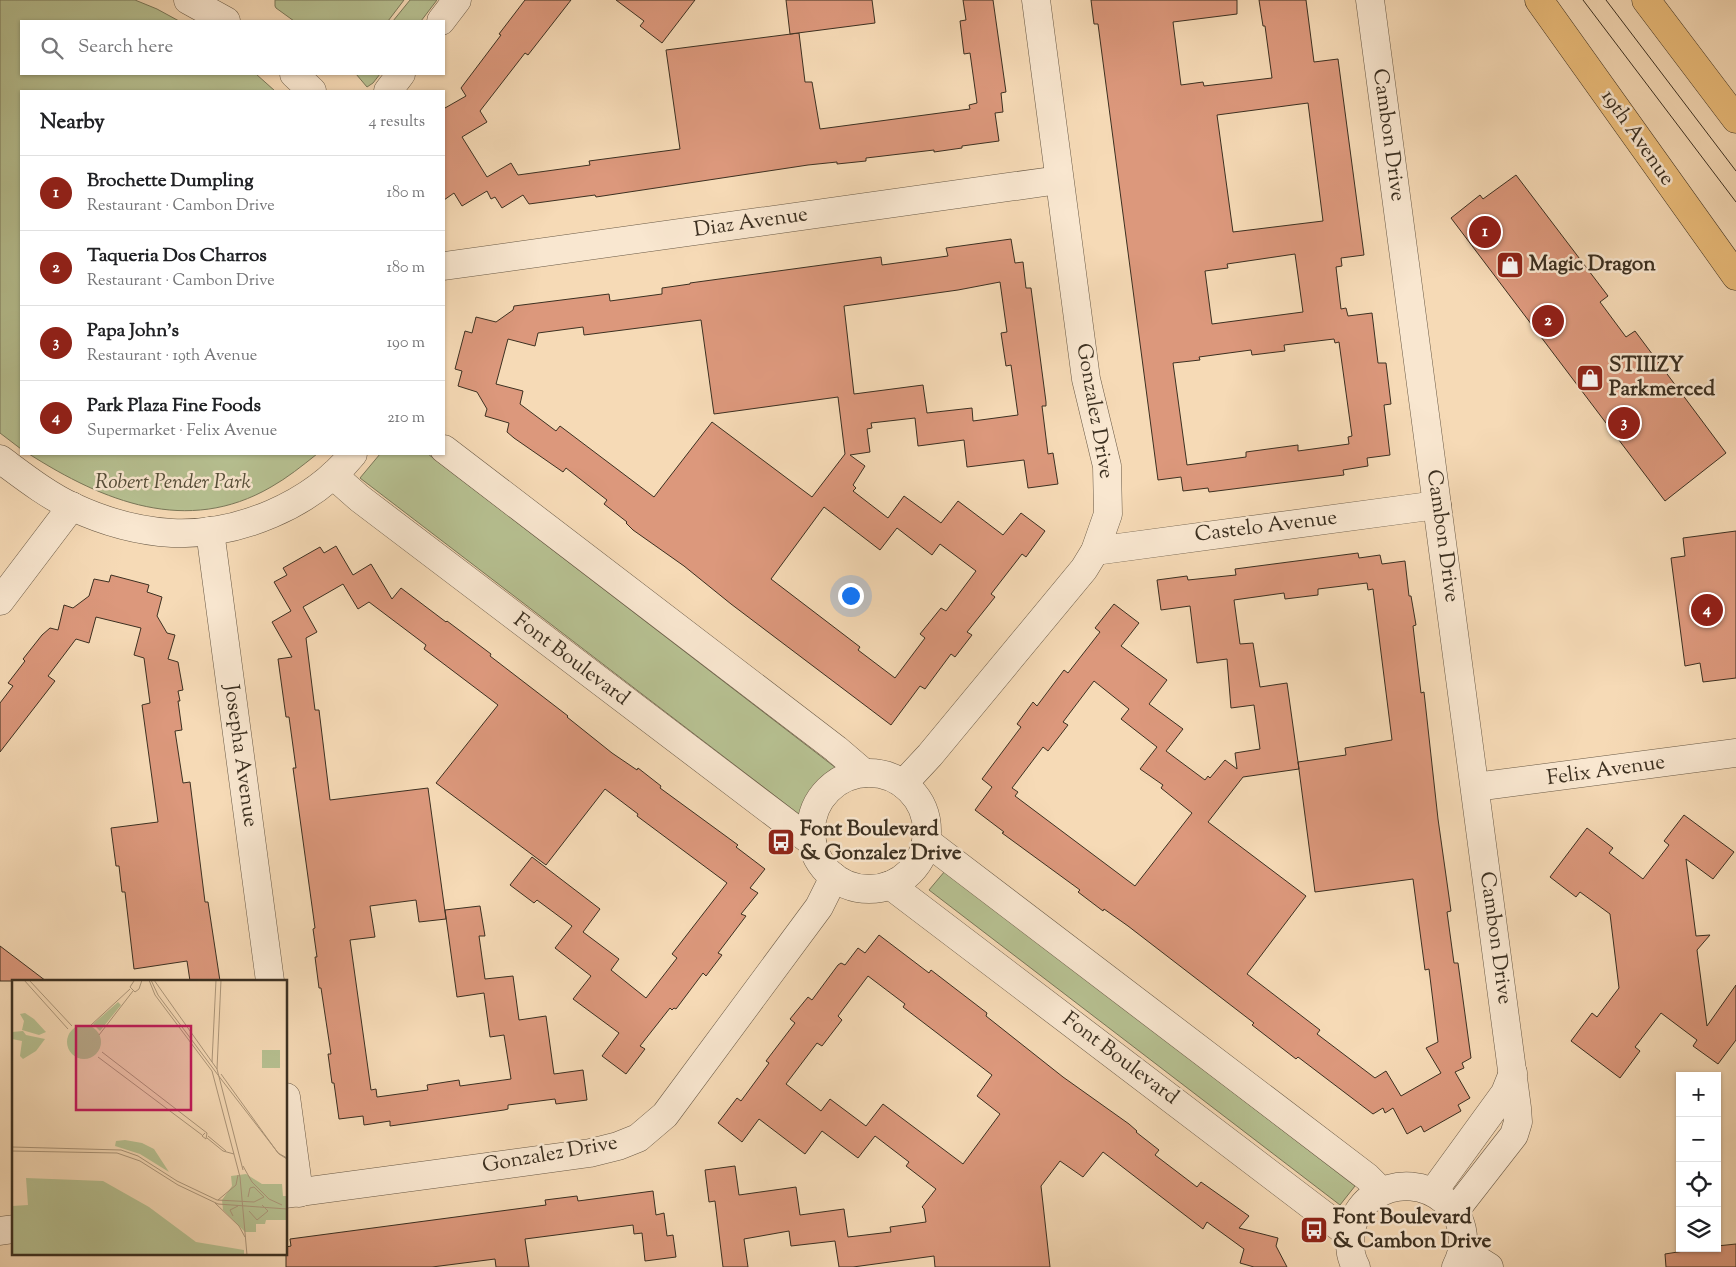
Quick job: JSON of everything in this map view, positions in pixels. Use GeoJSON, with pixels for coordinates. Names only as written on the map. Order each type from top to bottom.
{"type":"FeatureCollection","features":[{"type":"Feature","properties":{"kind":"highway","name":"19th Avenue"},"geometry":{"type":"LineString","coordinates":[[1539,0],[1736,276]]}},
{"type":"Feature","properties":{"kind":"highway"},"geometry":{"type":"LineString","coordinates":[[1646,0],[1736,119]]}},
{"type":"Feature","properties":{"kind":"street"},"geometry":{"type":"LineString","coordinates":[[442,20],[457,0]]}},
{"type":"Feature","properties":{"kind":"street","name":"Gonzalez Drive"},"geometry":{"type":"LineString","coordinates":[[903,784],[930,755],[1078,576],[1095,551],[1108,514],[1107,466],[1086,379],[1036,0]]}},
{"type":"Feature","properties":{"kind":"street","name":"Cambon Drive"},"geometry":{"type":"LineString","coordinates":[[1370,0],[1518,1122],[1514,1135],[1454,1212]]}},
{"type":"Feature","properties":{"kind":"street"},"geometry":{"type":"LineString","coordinates":[[295,75],[311,90]]}},
{"type":"Feature","properties":{"kind":"street"},"geometry":{"type":"LineString","coordinates":[[389,90],[400,75]]}},
{"type":"Feature","properties":{"kind":"street","name":"Diaz Avenue"},"geometry":{"type":"LineString","coordinates":[[445,266],[1059,180]]}},
{"type":"Feature","properties":{"kind":"street"},"geometry":{"type":"LineString","coordinates":[[445,449],[836,749],[864,773]]}},
{"type":"Feature","properties":{"kind":"street"},"geometry":{"type":"LineString","coordinates":[[0,459],[36,485],[72,506],[103,518],[138,528],[170,533],[210,531],[266,517],[304,499],[334,475],[352,455]]}},
{"type":"Feature","properties":{"kind":"street","name":"Font Boulevard"},"geometry":{"type":"LineString","coordinates":[[334,475],[359,498],[812,842]]}},
{"type":"Feature","properties":{"kind":"street","name":"Castelo Avenue"},"geometry":{"type":"LineString","coordinates":[[1095,551],[1437,505]]}},
{"type":"Feature","properties":{"kind":"street"},"geometry":{"type":"LineString","coordinates":[[0,602],[72,506]]}},
{"type":"Feature","properties":{"kind":"street","name":"Josepha Avenue"},"geometry":{"type":"LineString","coordinates":[[210,531],[270,980]]}},
{"type":"Feature","properties":{"kind":"street","name":"Felix Avenue"},"geometry":{"type":"LineString","coordinates":[[1475,788],[1736,753]]}},
{"type":"Feature","properties":{"kind":"street"},"geometry":{"type":"LineString","coordinates":[[864,773],[885,775],[903,784],[912,792],[925,815],[927,828],[926,841],[920,858],[910,872],[890,885],[876,888],[861,888],[847,884],[834,877],[824,868],[816,856],[810,830],[816,806],[823,796],[841,780],[864,773]]}},
{"type":"Feature","properties":{"kind":"street"},"geometry":{"type":"LineString","coordinates":[[926,841],[1366,1176],[1381,1191]]}},
{"type":"Feature","properties":{"kind":"street","name":"Gonzalez Drive"},"geometry":{"type":"LineString","coordinates":[[292,1193],[590,1153],[618,1146],[638,1138],[665,1115],[819,907],[834,877]]}},
{"type":"Feature","properties":{"kind":"street","name":"Font Boulevard"},"geometry":{"type":"LineString","coordinates":[[890,885],[1350,1235]]}},
{"type":"Feature","properties":{"kind":"street"},"geometry":{"type":"LineString","coordinates":[[1433,1192],[1505,1093],[1513,1073]]}},
{"type":"Feature","properties":{"kind":"street"},"geometry":{"type":"LineString","coordinates":[[288,1129],[292,1193]]}},
{"type":"Feature","properties":{"kind":"street"},"geometry":{"type":"LineString","coordinates":[[1356,1267],[1350,1249],[1350,1235],[1353,1221],[1360,1209],[1381,1191],[1408,1185],[1421,1187],[1445,1200],[1460,1224],[1463,1237],[1459,1259],[1489,1267]]}},
{"type":"Feature","properties":{"kind":"green space"},"geometry":{"type":"Polygon","coordinates":[[[0,0],[135,0],[177,20],[20,20],[20,75],[257,75],[274,90],[20,90],[20,448],[0,433],[0,0]]]}},
{"type":"Feature","properties":{"kind":"green space"},"geometry":{"type":"Polygon","coordinates":[[[275,0],[404,0],[389,20],[293,20],[275,6],[275,0]]]}},
{"type":"Feature","properties":{"kind":"green space"},"geometry":{"type":"Polygon","coordinates":[[[410,0],[437,0],[422,20],[394,20],[410,0]]]}},
{"type":"Feature","properties":{"kind":"green space"},"geometry":{"type":"Polygon","coordinates":[[[357,75],[379,75],[373,83],[367,87],[357,75]]]}},
{"type":"Feature","properties":{"kind":"green space","name":"Robert Pender Park"},"geometry":{"type":"Polygon","coordinates":[[[31,455],[316,455],[271,487],[240,502],[208,509],[177,510],[146,506],[116,498],[86,486],[31,455]]]}},
{"type":"Feature","properties":{"kind":"green space"},"geometry":{"type":"Polygon","coordinates":[[[379,455],[429,455],[836,768],[800,815],[360,478],[379,455]]]}},
{"type":"Feature","properties":{"kind":"green space"},"geometry":{"type":"Polygon","coordinates":[[[945,871],[1355,1186],[1340,1205],[929,890],[945,871]]]}},
{"type":"Feature","properties":{"kind":"building"},"geometry":{"type":"Polygon","coordinates":[[[525,0],[571,0],[528,55],[525,53],[480,111],[487,122],[462,137],[487,177],[511,163],[518,175],[590,165],[589,161],[680,149],[666,50],[799,33],[805,82],[812,82],[820,129],[970,109],[969,105],[977,103],[970,53],[964,54],[960,21],[966,20],[963,0],[993,0],[1006,92],[1001,93],[1003,112],[995,113],[999,141],[934,152],[934,150],[866,158],[866,161],[808,165],[596,197],[595,195],[529,204],[523,195],[502,208],[495,197],[491,199],[487,191],[462,206],[454,193],[445,199],[445,108],[466,96],[461,88],[501,35],[499,34],[525,0]]]}},
{"type":"Feature","properties":{"kind":"building"},"geometry":{"type":"Polygon","coordinates":[[[616,0],[695,0],[662,43],[640,26],[644,21],[616,0]]]}},
{"type":"Feature","properties":{"kind":"building"},"geometry":{"type":"Polygon","coordinates":[[[786,0],[872,0],[875,23],[790,34],[786,0]]]}},
{"type":"Feature","properties":{"kind":"building"},"geometry":{"type":"Polygon","coordinates":[[[1091,0],[1237,0],[1237,14],[1173,22],[1181,85],[1203,82],[1204,86],[1272,78],[1265,26],[1263,26],[1259,0],[1306,0],[1314,62],[1338,59],[1364,255],[1341,258],[1342,266],[1336,267],[1341,309],[1346,308],[1348,316],[1372,313],[1378,363],[1386,363],[1391,404],[1384,405],[1390,455],[1367,458],[1368,466],[1343,470],[1344,475],[1209,492],[1208,488],[1183,491],[1181,477],[1158,480],[1098,24],[1094,24],[1091,0]],[[1308,103],[1217,115],[1233,232],[1323,221],[1308,103]],[[1295,254],[1227,264],[1228,268],[1205,271],[1212,324],[1303,312],[1295,254]],[[1334,339],[1284,345],[1285,351],[1252,355],[1251,350],[1199,357],[1200,360],[1173,363],[1187,465],[1246,457],[1246,452],[1298,445],[1298,451],[1349,444],[1348,437],[1352,436],[1339,342],[1335,343],[1334,339]]]}},
{"type":"Feature","properties":{"kind":"building"},"geometry":{"type":"Polygon","coordinates":[[[1516,175],[1608,296],[1600,302],[1626,337],[1635,331],[1726,453],[1665,501],[1451,218],[1480,195],[1483,199],[1516,175]]]}},
{"type":"Feature","properties":{"kind":"building"},"geometry":{"type":"Polygon","coordinates":[[[1011,239],[1015,263],[1023,262],[1026,288],[1031,288],[1046,402],[1046,406],[1042,406],[1048,454],[1053,453],[1058,484],[1028,488],[1024,460],[967,467],[964,440],[918,446],[915,418],[871,423],[872,428],[867,429],[870,452],[850,455],[865,466],[853,485],[856,488],[853,491],[888,518],[904,496],[941,523],[958,501],[1003,535],[1021,513],[1045,531],[1026,557],[1022,554],[991,594],[995,597],[967,632],[972,635],[955,657],[951,654],[925,689],[920,686],[891,725],[731,604],[684,566],[633,530],[627,522],[604,504],[607,500],[566,468],[563,472],[514,438],[507,432],[509,423],[485,416],[487,409],[477,392],[458,386],[462,371],[455,369],[465,331],[472,333],[476,317],[496,322],[513,310],[514,306],[609,294],[610,301],[662,294],[662,288],[690,283],[881,257],[882,265],[948,256],[946,248],[1011,239]],[[1000,282],[958,290],[844,306],[854,394],[923,385],[927,413],[972,408],[973,421],[1018,415],[1011,365],[1006,366],[1001,333],[1007,332],[1000,282]],[[701,320],[584,335],[583,327],[538,333],[535,346],[508,339],[496,384],[523,391],[520,404],[556,431],[560,426],[654,497],[712,422],[812,497],[845,454],[838,397],[714,414],[701,320]],[[824,507],[771,579],[860,647],[858,650],[895,678],[925,638],[920,634],[941,608],[946,611],[976,571],[940,544],[932,555],[897,528],[880,550],[824,507]]]}},
{"type":"Feature","properties":{"kind":"building"},"geometry":{"type":"Polygon","coordinates":[[[1736,531],[1736,678],[1703,682],[1700,663],[1685,666],[1671,558],[1685,556],[1683,538],[1736,531]]]}},
{"type":"Feature","properties":{"kind":"building"},"geometry":{"type":"Polygon","coordinates":[[[336,546],[353,575],[371,564],[392,599],[401,588],[447,621],[491,654],[490,656],[568,716],[612,753],[637,770],[638,768],[661,786],[660,788],[738,845],[736,847],[765,869],[750,888],[758,893],[741,914],[746,916],[718,953],[722,955],[706,976],[703,973],[676,1009],[672,1010],[670,1008],[640,1046],[645,1049],[626,1074],[602,1056],[619,1033],[573,999],[591,976],[555,948],[572,926],[537,900],[534,903],[510,885],[532,857],[600,909],[583,932],[619,959],[611,970],[646,998],[677,958],[672,954],[727,883],[637,816],[638,814],[605,789],[546,865],[436,783],[498,705],[424,649],[426,645],[369,602],[358,609],[343,584],[303,607],[317,632],[306,638],[315,710],[319,710],[330,800],[428,788],[446,919],[419,922],[416,900],[370,906],[375,937],[350,940],[371,1090],[376,1089],[377,1097],[428,1090],[427,1085],[459,1080],[460,1086],[511,1079],[504,1035],[490,1037],[484,993],[457,997],[445,910],[480,906],[485,936],[479,936],[485,979],[513,976],[519,1020],[546,1016],[554,1074],[583,1070],[587,1100],[556,1104],[555,1099],[508,1105],[508,1109],[504,1110],[390,1126],[390,1121],[364,1125],[363,1116],[339,1119],[334,1083],[332,1083],[328,1054],[331,1054],[315,957],[317,957],[313,929],[315,928],[293,768],[296,768],[289,717],[286,717],[278,659],[292,657],[272,622],[291,611],[274,582],[287,575],[283,568],[320,547],[324,553],[336,546]]]}},
{"type":"Feature","properties":{"kind":"building"},"geometry":{"type":"Polygon","coordinates":[[[1358,553],[1359,558],[1380,555],[1382,564],[1405,561],[1409,596],[1411,596],[1416,625],[1413,626],[1421,693],[1424,692],[1438,819],[1451,911],[1447,912],[1454,963],[1458,963],[1471,1058],[1462,1063],[1464,1068],[1455,1072],[1470,1098],[1458,1105],[1461,1111],[1424,1132],[1421,1126],[1407,1134],[1393,1108],[1385,1113],[1383,1108],[1373,1114],[1298,1057],[1296,1059],[1252,1025],[1254,1023],[1128,926],[1104,909],[1103,911],[1078,892],[1080,890],[1002,833],[1004,832],[975,810],[992,787],[982,779],[1021,727],[1017,724],[1033,702],[1037,706],[1064,670],[1068,673],[1100,632],[1095,628],[1114,604],[1139,623],[1121,646],[1167,680],[1149,704],[1183,729],[1166,751],[1205,780],[1208,776],[1210,778],[1225,760],[1237,769],[1235,753],[1260,749],[1254,705],[1231,708],[1227,659],[1197,663],[1190,606],[1161,610],[1157,580],[1187,576],[1188,580],[1236,575],[1235,569],[1358,553]],[[1367,583],[1318,589],[1318,595],[1285,599],[1284,593],[1234,600],[1240,644],[1253,643],[1260,687],[1287,683],[1298,762],[1346,755],[1345,748],[1392,740],[1373,589],[1368,590],[1367,583]],[[1094,681],[1063,722],[1068,725],[1048,751],[1043,747],[1012,788],[1018,792],[1015,796],[1135,886],[1192,813],[1161,788],[1163,785],[1140,769],[1157,747],[1121,719],[1129,709],[1094,681]],[[1299,769],[1243,777],[1208,822],[1306,896],[1247,974],[1320,1030],[1317,1034],[1375,1078],[1386,1071],[1401,1096],[1441,1073],[1426,1048],[1438,1042],[1429,969],[1425,970],[1413,879],[1315,892],[1299,769]]]}},
{"type":"Feature","properties":{"kind":"building"},"geometry":{"type":"Polygon","coordinates":[[[111,575],[149,585],[147,592],[162,597],[157,616],[167,633],[175,635],[168,659],[178,662],[183,690],[178,691],[182,730],[175,731],[183,783],[190,782],[205,902],[208,902],[220,980],[190,980],[187,961],[134,969],[125,892],[122,892],[119,866],[116,866],[111,828],[158,822],[142,705],[150,703],[144,658],[134,655],[141,628],[96,617],[89,643],[76,639],[48,676],[55,681],[0,752],[0,703],[13,686],[8,683],[25,661],[23,659],[50,628],[58,630],[64,605],[73,608],[89,596],[94,579],[109,582],[111,575]]]}},
{"type":"Feature","properties":{"kind":"building"},"geometry":{"type":"Polygon","coordinates":[[[1684,815],[1734,852],[1713,879],[1686,859],[1696,936],[1710,935],[1697,950],[1707,1026],[1736,985],[1736,1040],[1718,1064],[1693,1046],[1697,1040],[1661,1013],[1635,1047],[1640,1051],[1620,1078],[1571,1041],[1592,1013],[1597,1017],[1619,988],[1610,914],[1580,892],[1576,897],[1550,877],[1587,828],[1613,848],[1609,853],[1643,879],[1669,845],[1664,841],[1684,815]]]}},
{"type":"Feature","properties":{"kind":"building"},"geometry":{"type":"Polygon","coordinates":[[[879,935],[929,973],[931,970],[987,1013],[986,1016],[1063,1077],[1129,1124],[1159,1150],[1155,1155],[1197,1187],[1201,1182],[1249,1216],[1239,1228],[1278,1238],[1276,1246],[1287,1267],[1254,1267],[1240,1263],[1244,1249],[1207,1222],[1203,1229],[1103,1152],[1083,1177],[1060,1161],[1041,1186],[1050,1267],[935,1267],[934,1256],[853,1267],[839,1267],[835,1241],[791,1246],[789,1231],[744,1239],[748,1267],[723,1267],[715,1201],[709,1202],[705,1170],[735,1166],[739,1195],[796,1187],[800,1215],[844,1209],[848,1237],[891,1232],[890,1227],[926,1222],[922,1207],[936,1189],[906,1166],[909,1162],[875,1136],[858,1158],[822,1131],[805,1154],[759,1119],[742,1142],[718,1123],[737,1098],[741,1101],[769,1063],[766,1061],[795,1023],[790,1019],[808,997],[812,1000],[838,965],[841,963],[845,965],[858,948],[865,953],[879,935]],[[868,976],[838,1016],[842,1020],[822,1046],[817,1043],[786,1084],[821,1111],[830,1099],[866,1126],[883,1104],[963,1164],[1000,1114],[977,1096],[992,1075],[903,1007],[905,1004],[868,976]]]}},
{"type":"Feature","properties":{"kind":"building"},"geometry":{"type":"Polygon","coordinates":[[[0,946],[45,980],[12,980],[0,981],[0,946]]]}},
{"type":"Feature","properties":{"kind":"building"},"geometry":{"type":"Polygon","coordinates":[[[653,1191],[656,1215],[664,1213],[667,1236],[673,1235],[676,1257],[645,1261],[642,1233],[634,1234],[633,1225],[525,1239],[529,1267],[496,1267],[495,1259],[432,1267],[286,1267],[286,1254],[288,1254],[288,1247],[291,1246],[290,1239],[546,1205],[545,1200],[577,1196],[578,1201],[653,1191]]]}},
{"type":"Feature","properties":{"kind":"building"},"geometry":{"type":"Polygon","coordinates":[[[1736,1244],[1736,1267],[1666,1267],[1665,1254],[1678,1252],[1721,1252],[1721,1246],[1736,1244]]]}},
{"type":"Feature","properties":{"kind":"tram line"},"geometry":{"type":"LineString","coordinates":[[1583,0],[1736,202]]}},
{"type":"Feature","properties":{"kind":"tram line"},"geometry":{"type":"LineString","coordinates":[[1606,0],[1736,171]]}},
{"type":"Feature","properties":{"kind":"place","name":"Brochette Dumpling"},"geometry":{"type":"Point","coordinates":[1485,232]}},
{"type":"Feature","properties":{"kind":"place","name":"Magic Dragon"},"geometry":{"type":"Point","coordinates":[1510,265]}},
{"type":"Feature","properties":{"kind":"place","name":"Taqueria Dos Charros"},"geometry":{"type":"Point","coordinates":[1548,321]}},
{"type":"Feature","properties":{"kind":"place","name":"STIIIZY Parkmerced"},"geometry":{"type":"Point","coordinates":[1590,378]}},
{"type":"Feature","properties":{"kind":"place","name":"Papa John's"},"geometry":{"type":"Point","coordinates":[1624,423]}},
{"type":"Feature","properties":{"kind":"place","name":"Park Plaza Fine Foods"},"geometry":{"type":"Point","coordinates":[1707,610]}},
{"type":"Feature","properties":{"kind":"place","name":"Font Boulevard & Gonzalez Drive"},"geometry":{"type":"Point","coordinates":[781,842]}},
{"type":"Feature","properties":{"kind":"place","name":"Font Boulevard & Cambon Drive"},"geometry":{"type":"Point","coordinates":[1314,1230]}}]}
